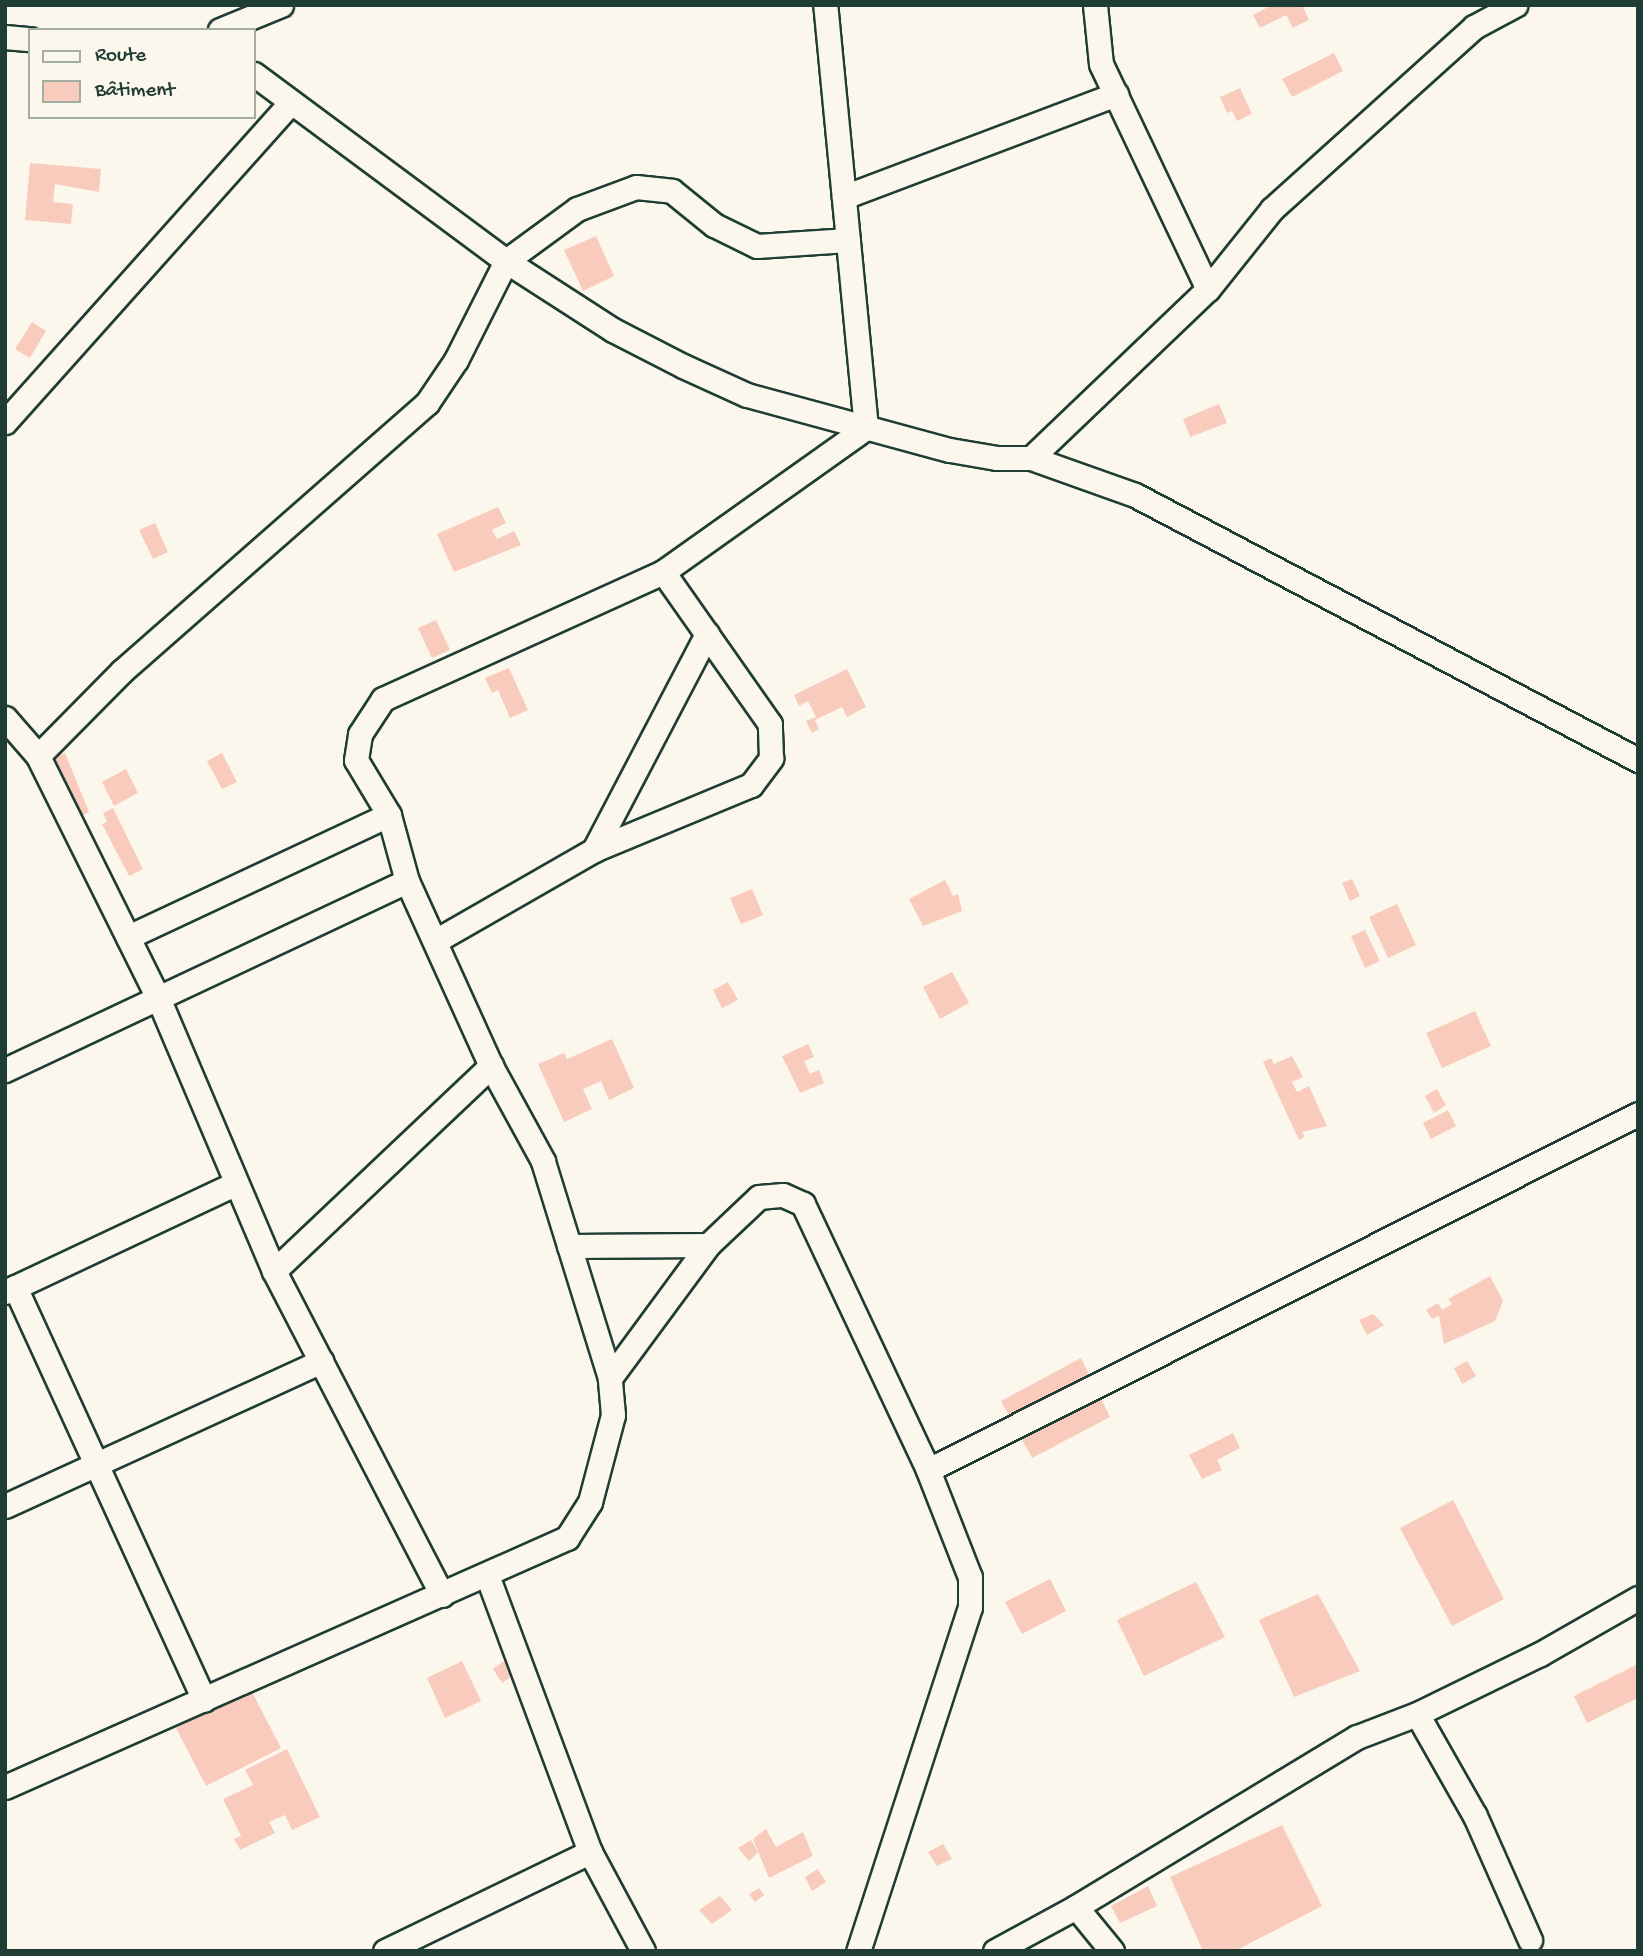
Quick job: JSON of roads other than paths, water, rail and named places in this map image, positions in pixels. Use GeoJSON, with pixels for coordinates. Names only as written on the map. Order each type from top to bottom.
{"type":"FeatureCollection","features":[{"type":"Feature","properties":{"kind":"street"},"geometry":{"type":"LineString","coordinates":[[225,28],[281,5]]}},
{"type":"Feature","properties":{"kind":"street"},"geometry":{"type":"LineString","coordinates":[[825,5],[866,429]]}},
{"type":"Feature","properties":{"kind":"street"},"geometry":{"type":"LineString","coordinates":[[1095,5],[1098,51],[1208,289]]}},
{"type":"Feature","properties":{"kind":"street"},"geometry":{"type":"LineString","coordinates":[[1031,458],[1208,289],[1272,209],[1474,27],[1515,5]]}},
{"type":"Feature","properties":{"kind":"street"},"geometry":{"type":"LineString","coordinates":[[5,37],[28,39]]}},
{"type":"Feature","properties":{"kind":"street"},"geometry":{"type":"LineString","coordinates":[[256,76],[506,261],[614,330],[683,366],[747,395],[866,429],[973,454],[1031,458],[1135,495],[1638,760]]}},
{"type":"Feature","properties":{"kind":"street"},"geometry":{"type":"LineString","coordinates":[[844,197],[1116,93]]}},
{"type":"Feature","properties":{"kind":"street"},"geometry":{"type":"LineString","coordinates":[[5,422],[290,103]]}},
{"type":"Feature","properties":{"kind":"street"},"geometry":{"type":"LineString","coordinates":[[38,756],[122,671],[427,403],[456,360],[506,261],[577,209],[636,187],[672,191],[714,225],[757,246],[848,240]]}},
{"type":"Feature","properties":{"kind":"street"},"geometry":{"type":"LineString","coordinates":[[5,1787],[568,1538],[590,1502],[614,1415],[610,1378],[543,1161],[491,1066],[438,940],[407,881],[389,815],[356,760],[360,734],[383,699],[663,572],[866,429]]}},
{"type":"Feature","properties":{"kind":"street"},"geometry":{"type":"LineString","coordinates":[[438,940],[594,850],[751,785],[771,758],[770,723],[663,572]]}},
{"type":"Feature","properties":{"kind":"street"},"geometry":{"type":"LineString","coordinates":[[594,850],[707,634]]}},
{"type":"Feature","properties":{"kind":"street"},"geometry":{"type":"LineString","coordinates":[[5,718],[38,756],[159,1000],[233,1184],[274,1271],[442,1595]]}},
{"type":"Feature","properties":{"kind":"street"},"geometry":{"type":"LineString","coordinates":[[128,937],[389,815]]}},
{"type":"Feature","properties":{"kind":"street"},"geometry":{"type":"LineString","coordinates":[[5,1070],[159,1000],[407,881]]}},
{"type":"Feature","properties":{"kind":"street"},"geometry":{"type":"LineString","coordinates":[[274,1271],[491,1066]]}},
{"type":"Feature","properties":{"kind":"street"},"geometry":{"type":"LineString","coordinates":[[928,1470],[1638,1114]]}},
{"type":"Feature","properties":{"kind":"street"},"geometry":{"type":"LineString","coordinates":[[204,1700],[97,1465],[10,1289],[233,1184]]}},
{"type":"Feature","properties":{"kind":"street"},"geometry":{"type":"LineString","coordinates":[[610,1378],[708,1245],[760,1197],[783,1195],[803,1204],[928,1470],[970,1577],[970,1607],[858,1951]]}},
{"type":"Feature","properties":{"kind":"street"},"geometry":{"type":"LineString","coordinates":[[569,1246],[708,1245]]}},
{"type":"Feature","properties":{"kind":"street"},"geometry":{"type":"LineString","coordinates":[[5,1506],[321,1361]]}},
{"type":"Feature","properties":{"kind":"street"},"geometry":{"type":"LineString","coordinates":[[487,1575],[590,1852],[643,1951]]}},
{"type":"Feature","properties":{"kind":"street"},"geometry":{"type":"LineString","coordinates":[[995,1951],[1076,1907],[1357,1737],[1417,1714],[1540,1654],[1638,1598]]}},
{"type":"Feature","properties":{"kind":"street"},"geometry":{"type":"LineString","coordinates":[[1417,1714],[1475,1816],[1537,1947]]}},
{"type":"Feature","properties":{"kind":"street"},"geometry":{"type":"LineString","coordinates":[[385,1951],[590,1852]]}},
{"type":"Feature","properties":{"kind":"street"},"geometry":{"type":"LineString","coordinates":[[1076,1907],[1112,1951]]}}]}
